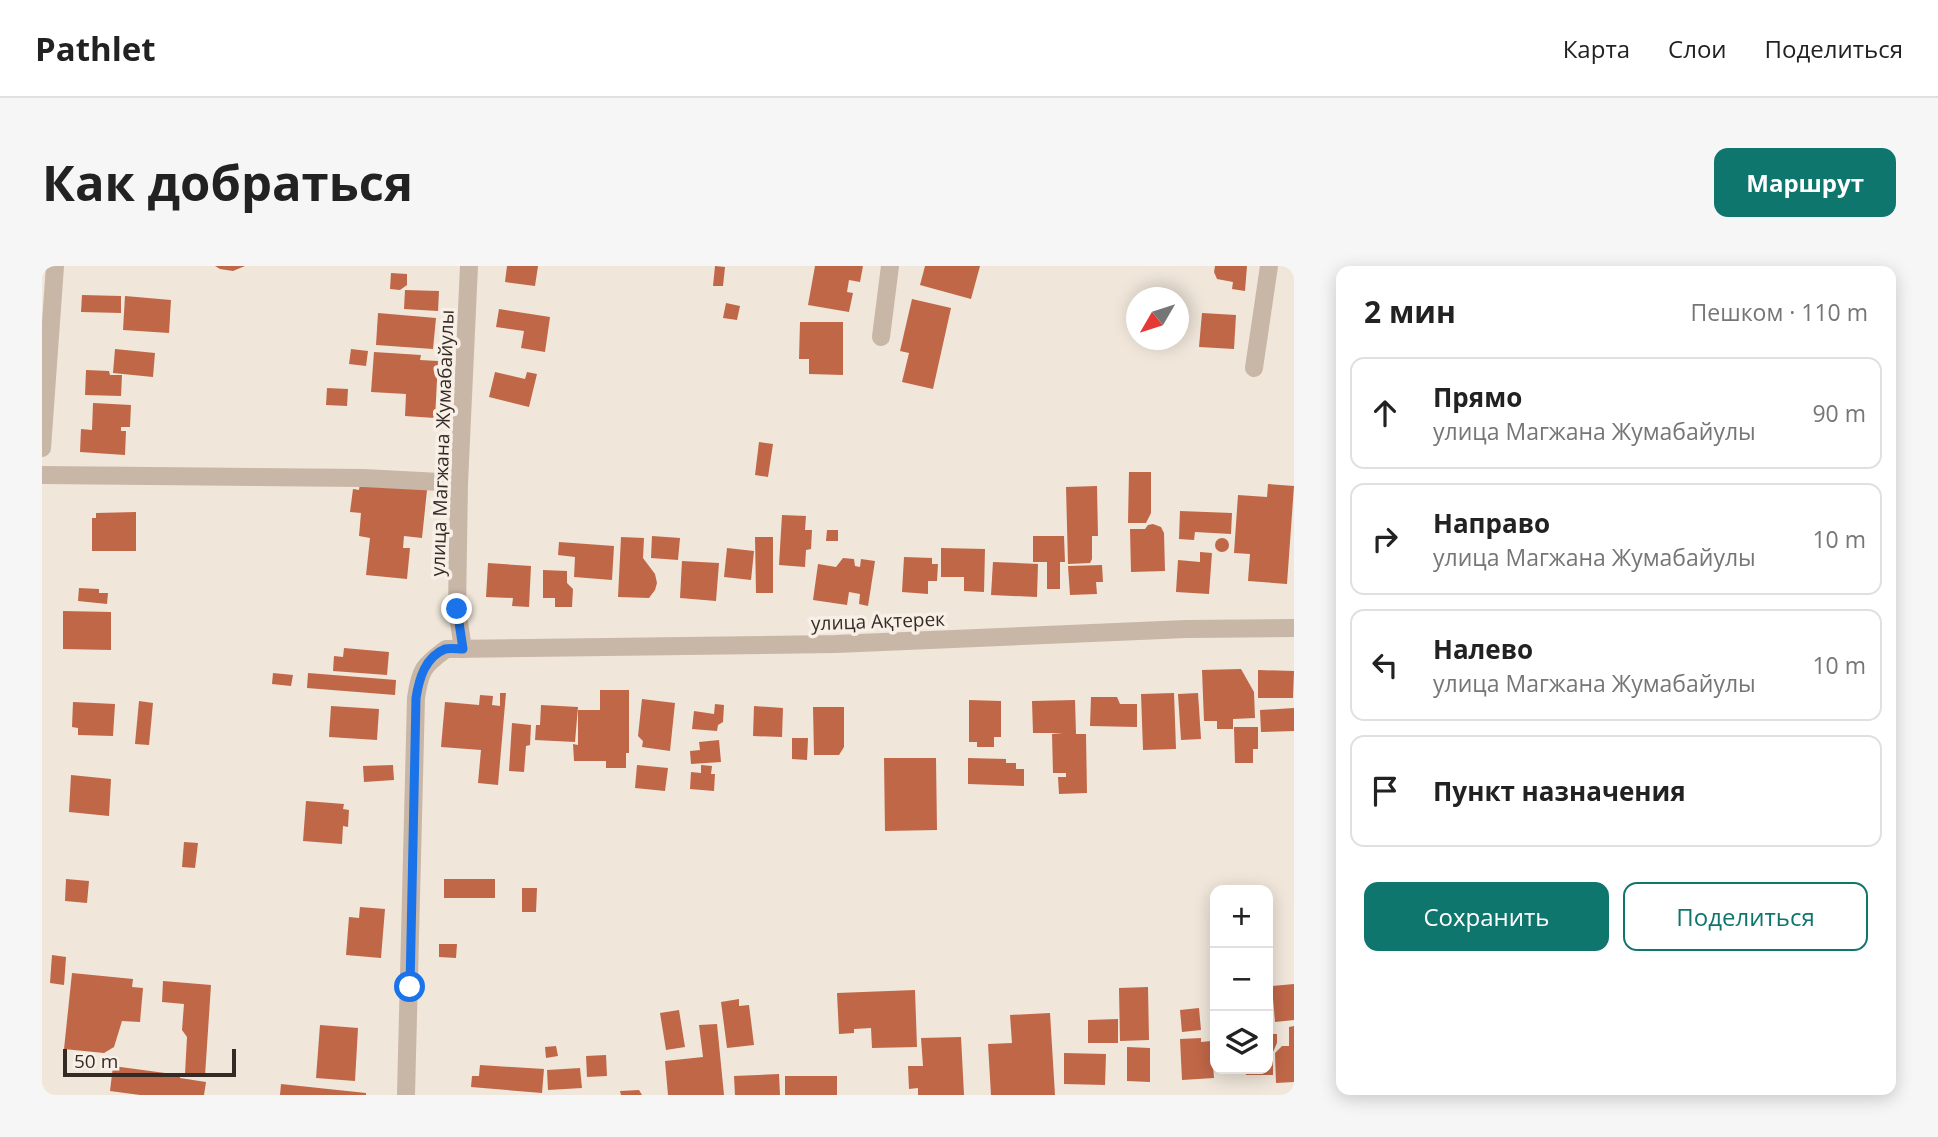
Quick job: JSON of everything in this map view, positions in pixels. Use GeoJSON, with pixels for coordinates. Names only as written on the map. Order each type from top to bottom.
{"type":"FeatureCollection","features":[{"type":"Feature","properties":{"kind":"street"},"geometry":{"type":"LineString","coordinates":[[42,448],[55,266]]}},
{"type":"Feature","properties":{"kind":"street","name":"улица Магжана Жумабайулы"},"geometry":{"type":"LineString","coordinates":[[463,649],[457,609],[459,483],[469,266]]}},
{"type":"Feature","properties":{"kind":"street"},"geometry":{"type":"LineString","coordinates":[[881,337],[890,266]]}},
{"type":"Feature","properties":{"kind":"street"},"geometry":{"type":"LineString","coordinates":[[1254,368],[1269,266]]}},
{"type":"Feature","properties":{"kind":"street"},"geometry":{"type":"LineString","coordinates":[[42,475],[363,478],[459,483]]}},
{"type":"Feature","properties":{"kind":"street","name":"улица Ақтерек"},"geometry":{"type":"LineString","coordinates":[[463,649],[823,644],[1185,629],[1294,628]]}},
{"type":"Feature","properties":{"kind":"street"},"geometry":{"type":"LineString","coordinates":[[406,1095],[418,681],[426,663],[446,649],[463,649]]}},
{"type":"Feature","properties":{"kind":"building"},"geometry":{"type":"Polygon","coordinates":[[[215,266],[245,266],[233,271],[215,266]]]}},
{"type":"Feature","properties":{"kind":"building"},"geometry":{"type":"Polygon","coordinates":[[[507,266],[538,266],[535,286],[505,282],[507,266]]]}},
{"type":"Feature","properties":{"kind":"building"},"geometry":{"type":"Polygon","coordinates":[[[715,266],[725,267],[723,286],[713,286],[715,266]]]}},
{"type":"Feature","properties":{"kind":"building"},"geometry":{"type":"Polygon","coordinates":[[[815,266],[863,266],[860,282],[849,280],[847,292],[853,293],[849,312],[808,305],[815,266]]]}},
{"type":"Feature","properties":{"kind":"building"},"geometry":{"type":"Polygon","coordinates":[[[925,266],[980,266],[971,299],[920,285],[925,266]]]}},
{"type":"Feature","properties":{"kind":"building"},"geometry":{"type":"Polygon","coordinates":[[[1215,266],[1247,266],[1245,291],[1232,289],[1233,282],[1217,279],[1215,266]]]}},
{"type":"Feature","properties":{"kind":"building"},"geometry":{"type":"Polygon","coordinates":[[[391,273],[407,274],[407,285],[400,290],[390,289],[391,273]]]}},
{"type":"Feature","properties":{"kind":"building"},"geometry":{"type":"Polygon","coordinates":[[[405,290],[439,291],[438,311],[404,309],[405,290]]]}},
{"type":"Feature","properties":{"kind":"building"},"geometry":{"type":"Polygon","coordinates":[[[82,295],[121,296],[121,313],[81,312],[82,295]]]}},
{"type":"Feature","properties":{"kind":"building"},"geometry":{"type":"Polygon","coordinates":[[[125,296],[171,300],[169,333],[123,330],[125,296]]]}},
{"type":"Feature","properties":{"kind":"building"},"geometry":{"type":"Polygon","coordinates":[[[912,299],[951,308],[933,389],[902,382],[909,353],[900,351],[912,299]]]}},
{"type":"Feature","properties":{"kind":"building"},"geometry":{"type":"Polygon","coordinates":[[[726,303],[740,306],[737,320],[723,318],[726,303]]]}},
{"type":"Feature","properties":{"kind":"building"},"geometry":{"type":"Polygon","coordinates":[[[499,309],[550,317],[545,352],[521,348],[524,331],[496,327],[499,309]]]}},
{"type":"Feature","properties":{"kind":"building"},"geometry":{"type":"Polygon","coordinates":[[[378,313],[436,318],[433,349],[376,345],[378,313]]]}},
{"type":"Feature","properties":{"kind":"building"},"geometry":{"type":"Polygon","coordinates":[[[1202,313],[1236,315],[1234,349],[1199,347],[1202,313]]]}},
{"type":"Feature","properties":{"kind":"building"},"geometry":{"type":"Polygon","coordinates":[[[800,322],[843,322],[843,375],[809,374],[809,359],[799,359],[800,322]]]}},
{"type":"Feature","properties":{"kind":"building"},"geometry":{"type":"Polygon","coordinates":[[[115,349],[155,353],[153,377],[113,373],[115,349]]]}},
{"type":"Feature","properties":{"kind":"building"},"geometry":{"type":"Polygon","coordinates":[[[351,349],[368,351],[366,366],[349,364],[351,349]]]}},
{"type":"Feature","properties":{"kind":"building"},"geometry":{"type":"Polygon","coordinates":[[[374,352],[421,355],[420,360],[438,361],[435,418],[405,416],[406,394],[371,392],[374,352]]]}},
{"type":"Feature","properties":{"kind":"building"},"geometry":{"type":"Polygon","coordinates":[[[86,370],[109,371],[110,375],[122,375],[121,396],[85,395],[86,370]]]}},
{"type":"Feature","properties":{"kind":"building"},"geometry":{"type":"Polygon","coordinates":[[[495,372],[525,379],[527,372],[537,374],[529,407],[489,397],[495,372]]]}},
{"type":"Feature","properties":{"kind":"building"},"geometry":{"type":"Polygon","coordinates":[[[327,388],[348,389],[347,406],[326,405],[327,388]]]}},
{"type":"Feature","properties":{"kind":"building"},"geometry":{"type":"Polygon","coordinates":[[[93,403],[131,405],[130,427],[121,427],[121,431],[126,431],[125,455],[80,452],[81,429],[92,430],[93,403]]]}},
{"type":"Feature","properties":{"kind":"building"},"geometry":{"type":"Polygon","coordinates":[[[759,442],[773,444],[768,477],[755,475],[759,442]]]}},
{"type":"Feature","properties":{"kind":"building"},"geometry":{"type":"Polygon","coordinates":[[[1129,472],[1151,472],[1151,513],[1146,523],[1128,523],[1129,472]]]}},
{"type":"Feature","properties":{"kind":"building"},"geometry":{"type":"Polygon","coordinates":[[[360,483],[427,490],[422,538],[404,536],[403,548],[410,548],[407,579],[366,575],[370,538],[359,536],[361,513],[350,512],[353,489],[359,490],[360,483]]]}},
{"type":"Feature","properties":{"kind":"building"},"geometry":{"type":"Polygon","coordinates":[[[1268,484],[1294,486],[1287,584],[1248,581],[1250,554],[1234,553],[1238,495],[1267,497],[1268,484]]]}},
{"type":"Feature","properties":{"kind":"building"},"geometry":{"type":"Polygon","coordinates":[[[1097,486],[1098,536],[1092,536],[1092,559],[1090,563],[1068,564],[1066,487],[1097,486]]]}},
{"type":"Feature","properties":{"kind":"building"},"geometry":{"type":"Polygon","coordinates":[[[1180,511],[1232,513],[1231,534],[1195,532],[1194,540],[1179,539],[1180,511]]]}},
{"type":"Feature","properties":{"kind":"building"},"geometry":{"type":"Polygon","coordinates":[[[136,512],[136,551],[92,551],[92,518],[96,518],[96,513],[136,512]]]}},
{"type":"Feature","properties":{"kind":"building"},"geometry":{"type":"Polygon","coordinates":[[[782,515],[806,516],[805,530],[812,530],[811,549],[806,550],[805,567],[779,565],[782,515]]]}},
{"type":"Feature","properties":{"kind":"building"},"geometry":{"type":"Polygon","coordinates":[[[1153,524],[1161,527],[1164,533],[1165,571],[1131,572],[1130,529],[1145,529],[1153,524]]]}},
{"type":"Feature","properties":{"kind":"building"},"geometry":{"type":"Polygon","coordinates":[[[827,530],[838,530],[838,541],[826,541],[827,530]]]}},
{"type":"Feature","properties":{"kind":"building"},"geometry":{"type":"Polygon","coordinates":[[[652,536],[680,538],[678,560],[651,558],[652,536]]]}},
{"type":"Feature","properties":{"kind":"building"},"geometry":{"type":"Polygon","coordinates":[[[1033,536],[1064,536],[1065,562],[1060,562],[1060,589],[1047,589],[1047,562],[1033,562],[1033,536]]]}},
{"type":"Feature","properties":{"kind":"building"},"geometry":{"type":"Polygon","coordinates":[[[621,537],[644,538],[643,558],[655,574],[657,583],[649,598],[618,597],[621,537]]]}},
{"type":"Feature","properties":{"kind":"building"},"geometry":{"type":"Polygon","coordinates":[[[755,537],[773,537],[773,593],[756,593],[755,537]]]}},
{"type":"Feature","properties":{"kind":"building"},"geometry":{"type":"Polygon","coordinates":[[[1222,538],[1227,540],[1227,550],[1222,552],[1217,550],[1215,545],[1217,540],[1222,538]]]}},
{"type":"Feature","properties":{"kind":"building"},"geometry":{"type":"Polygon","coordinates":[[[559,542],[614,546],[612,580],[574,577],[575,557],[558,555],[559,542]]]}},
{"type":"Feature","properties":{"kind":"building"},"geometry":{"type":"Polygon","coordinates":[[[727,548],[754,551],[751,580],[724,577],[727,548]]]}},
{"type":"Feature","properties":{"kind":"building"},"geometry":{"type":"Polygon","coordinates":[[[941,548],[985,549],[984,592],[964,591],[964,577],[941,577],[941,548]]]}},
{"type":"Feature","properties":{"kind":"building"},"geometry":{"type":"Polygon","coordinates":[[[1200,552],[1212,553],[1209,594],[1176,592],[1178,560],[1200,562],[1200,552]]]}},
{"type":"Feature","properties":{"kind":"building"},"geometry":{"type":"Polygon","coordinates":[[[904,557],[932,558],[932,564],[938,564],[937,581],[928,581],[928,594],[902,592],[904,557]]]}},
{"type":"Feature","properties":{"kind":"building"},"geometry":{"type":"Polygon","coordinates":[[[843,558],[854,559],[855,566],[860,567],[861,559],[875,561],[868,606],[859,604],[860,594],[849,592],[847,605],[813,600],[818,564],[836,567],[843,558]]]}},
{"type":"Feature","properties":{"kind":"building"},"geometry":{"type":"Polygon","coordinates":[[[682,561],[719,563],[716,601],[680,598],[682,561]]]}},
{"type":"Feature","properties":{"kind":"building"},"geometry":{"type":"Polygon","coordinates":[[[993,562],[1038,564],[1037,597],[991,595],[993,562]]]}},
{"type":"Feature","properties":{"kind":"building"},"geometry":{"type":"Polygon","coordinates":[[[488,563],[531,566],[529,607],[512,606],[513,598],[486,597],[488,563]]]}},
{"type":"Feature","properties":{"kind":"building"},"geometry":{"type":"Polygon","coordinates":[[[1102,565],[1103,582],[1096,582],[1097,594],[1070,595],[1068,566],[1102,565]]]}},
{"type":"Feature","properties":{"kind":"building"},"geometry":{"type":"Polygon","coordinates":[[[543,570],[567,571],[567,583],[573,589],[572,607],[555,607],[555,598],[543,598],[543,570]]]}},
{"type":"Feature","properties":{"kind":"building"},"geometry":{"type":"Polygon","coordinates":[[[79,588],[99,589],[99,593],[108,593],[107,604],[78,601],[79,588]]]}},
{"type":"Feature","properties":{"kind":"building"},"geometry":{"type":"Polygon","coordinates":[[[63,611],[111,612],[111,650],[63,649],[63,611]]]}},
{"type":"Feature","properties":{"kind":"building"},"geometry":{"type":"Polygon","coordinates":[[[344,648],[389,652],[387,675],[333,671],[334,656],[343,657],[344,648]]]}},
{"type":"Feature","properties":{"kind":"building"},"geometry":{"type":"Polygon","coordinates":[[[1241,669],[1254,692],[1255,718],[1233,719],[1233,729],[1217,729],[1217,721],[1204,721],[1202,670],[1241,669]]]}},
{"type":"Feature","properties":{"kind":"building"},"geometry":{"type":"Polygon","coordinates":[[[1258,670],[1294,671],[1293,698],[1258,698],[1258,670]]]}},
{"type":"Feature","properties":{"kind":"building"},"geometry":{"type":"Polygon","coordinates":[[[273,673],[293,675],[291,686],[272,684],[273,673]]]}},
{"type":"Feature","properties":{"kind":"building"},"geometry":{"type":"Polygon","coordinates":[[[308,673],[396,680],[395,695],[307,688],[308,673]]]}},
{"type":"Feature","properties":{"kind":"building"},"geometry":{"type":"Polygon","coordinates":[[[600,690],[629,690],[629,753],[626,753],[626,768],[606,768],[606,761],[574,761],[573,744],[578,745],[578,710],[600,710],[600,690]]]}},
{"type":"Feature","properties":{"kind":"building"},"geometry":{"type":"Polygon","coordinates":[[[500,693],[506,693],[498,785],[478,783],[481,750],[441,747],[445,702],[479,705],[480,695],[493,696],[492,705],[500,706],[500,693]]]}},
{"type":"Feature","properties":{"kind":"building"},"geometry":{"type":"Polygon","coordinates":[[[1174,693],[1176,749],[1143,750],[1141,694],[1174,693]]]}},
{"type":"Feature","properties":{"kind":"building"},"geometry":{"type":"Polygon","coordinates":[[[1198,693],[1201,739],[1181,740],[1178,694],[1198,693]]]}},
{"type":"Feature","properties":{"kind":"building"},"geometry":{"type":"Polygon","coordinates":[[[1091,697],[1117,697],[1120,704],[1137,704],[1137,727],[1090,726],[1091,697]]]}},
{"type":"Feature","properties":{"kind":"building"},"geometry":{"type":"Polygon","coordinates":[[[642,699],[675,703],[670,751],[642,747],[643,741],[638,736],[642,699]]]}},
{"type":"Feature","properties":{"kind":"building"},"geometry":{"type":"Polygon","coordinates":[[[969,700],[1001,701],[1001,737],[994,737],[994,747],[977,747],[977,742],[969,742],[969,700]]]}},
{"type":"Feature","properties":{"kind":"building"},"geometry":{"type":"Polygon","coordinates":[[[1075,700],[1076,734],[1086,734],[1087,793],[1059,794],[1058,777],[1066,777],[1066,773],[1053,773],[1052,734],[1063,733],[1033,733],[1032,701],[1075,700]]]}},
{"type":"Feature","properties":{"kind":"building"},"geometry":{"type":"Polygon","coordinates":[[[139,701],[153,703],[149,745],[135,744],[139,701]]]}},
{"type":"Feature","properties":{"kind":"building"},"geometry":{"type":"Polygon","coordinates":[[[73,702],[115,704],[113,736],[78,735],[78,728],[72,727],[73,702]]]}},
{"type":"Feature","properties":{"kind":"building"},"geometry":{"type":"Polygon","coordinates":[[[715,704],[724,705],[723,722],[718,725],[717,731],[692,729],[694,711],[714,714],[715,704]]]}},
{"type":"Feature","properties":{"kind":"building"},"geometry":{"type":"Polygon","coordinates":[[[541,705],[578,707],[575,742],[535,740],[536,725],[540,725],[541,705]]]}},
{"type":"Feature","properties":{"kind":"building"},"geometry":{"type":"Polygon","coordinates":[[[331,706],[379,709],[377,740],[329,737],[331,706]]]}},
{"type":"Feature","properties":{"kind":"building"},"geometry":{"type":"Polygon","coordinates":[[[754,706],[783,708],[782,737],[753,736],[754,706]]]}},
{"type":"Feature","properties":{"kind":"building"},"geometry":{"type":"Polygon","coordinates":[[[813,707],[844,707],[844,747],[839,755],[814,755],[813,707]]]}},
{"type":"Feature","properties":{"kind":"building"},"geometry":{"type":"Polygon","coordinates":[[[1294,708],[1294,731],[1261,732],[1260,710],[1294,708]]]}},
{"type":"Feature","properties":{"kind":"building"},"geometry":{"type":"Polygon","coordinates":[[[512,723],[531,725],[524,772],[509,771],[512,723]]]}},
{"type":"Feature","properties":{"kind":"building"},"geometry":{"type":"Polygon","coordinates":[[[1234,727],[1258,727],[1258,749],[1253,749],[1253,763],[1235,763],[1234,727]]]}},
{"type":"Feature","properties":{"kind":"building"},"geometry":{"type":"Polygon","coordinates":[[[792,738],[808,738],[807,760],[792,759],[792,738]]]}},
{"type":"Feature","properties":{"kind":"building"},"geometry":{"type":"Polygon","coordinates":[[[719,740],[721,762],[691,764],[690,751],[700,750],[699,742],[719,740]]]}},
{"type":"Feature","properties":{"kind":"building"},"geometry":{"type":"Polygon","coordinates":[[[884,758],[936,758],[937,830],[885,831],[884,758]]]}},
{"type":"Feature","properties":{"kind":"building"},"geometry":{"type":"Polygon","coordinates":[[[968,758],[1006,759],[1006,763],[1016,763],[1016,769],[1024,769],[1024,786],[968,784],[968,758]]]}},
{"type":"Feature","properties":{"kind":"building"},"geometry":{"type":"Polygon","coordinates":[[[393,765],[394,780],[364,782],[363,766],[393,765]]]}},
{"type":"Feature","properties":{"kind":"building"},"geometry":{"type":"Polygon","coordinates":[[[637,765],[668,768],[665,791],[635,788],[637,765]]]}},
{"type":"Feature","properties":{"kind":"building"},"geometry":{"type":"Polygon","coordinates":[[[701,765],[712,766],[711,774],[715,774],[714,791],[690,789],[691,772],[701,773],[701,765]]]}},
{"type":"Feature","properties":{"kind":"building"},"geometry":{"type":"Polygon","coordinates":[[[71,775],[111,779],[109,816],[69,812],[71,775]]]}},
{"type":"Feature","properties":{"kind":"building"},"geometry":{"type":"Polygon","coordinates":[[[306,801],[344,804],[343,809],[349,810],[348,827],[343,826],[342,844],[303,841],[306,801]]]}},
{"type":"Feature","properties":{"kind":"building"},"geometry":{"type":"Polygon","coordinates":[[[184,842],[198,843],[195,868],[182,867],[184,842]]]}},
{"type":"Feature","properties":{"kind":"building"},"geometry":{"type":"Polygon","coordinates":[[[66,879],[89,881],[87,903],[65,901],[66,879]]]}},
{"type":"Feature","properties":{"kind":"building"},"geometry":{"type":"Polygon","coordinates":[[[444,879],[495,879],[495,898],[444,898],[444,879]]]}},
{"type":"Feature","properties":{"kind":"building"},"geometry":{"type":"Polygon","coordinates":[[[522,888],[537,888],[536,912],[522,912],[522,888]]]}},
{"type":"Feature","properties":{"kind":"building"},"geometry":{"type":"Polygon","coordinates":[[[360,907],[385,909],[381,958],[346,955],[349,917],[359,918],[360,907]]]}},
{"type":"Feature","properties":{"kind":"building"},"geometry":{"type":"Polygon","coordinates":[[[439,944],[457,944],[456,958],[439,957],[439,944]]]}},
{"type":"Feature","properties":{"kind":"building"},"geometry":{"type":"Polygon","coordinates":[[[52,955],[66,957],[64,985],[50,983],[52,955]]]}},
{"type":"Feature","properties":{"kind":"building"},"geometry":{"type":"Polygon","coordinates":[[[72,973],[133,979],[132,987],[143,988],[140,1022],[122,1021],[114,1047],[104,1053],[64,1049],[72,973]]]}},
{"type":"Feature","properties":{"kind":"building"},"geometry":{"type":"Polygon","coordinates":[[[163,981],[211,985],[205,1076],[185,1074],[187,1037],[182,1030],[184,1004],[162,1002],[163,981]]]}},
{"type":"Feature","properties":{"kind":"building"},"geometry":{"type":"Polygon","coordinates":[[[1294,984],[1294,1020],[1275,1022],[1273,986],[1294,984]]]}},
{"type":"Feature","properties":{"kind":"building"},"geometry":{"type":"Polygon","coordinates":[[[1148,987],[1149,1040],[1120,1041],[1119,988],[1148,987]]]}},
{"type":"Feature","properties":{"kind":"building"},"geometry":{"type":"Polygon","coordinates":[[[915,990],[917,1047],[872,1048],[871,1028],[854,1029],[854,1033],[839,1034],[837,993],[915,990]]]}},
{"type":"Feature","properties":{"kind":"building"},"geometry":{"type":"Polygon","coordinates":[[[739,999],[739,1006],[749,1005],[754,1045],[727,1048],[721,1002],[739,999]]]}},
{"type":"Feature","properties":{"kind":"building"},"geometry":{"type":"Polygon","coordinates":[[[1199,1008],[1201,1030],[1182,1032],[1180,1010],[1199,1008]]]}},
{"type":"Feature","properties":{"kind":"building"},"geometry":{"type":"Polygon","coordinates":[[[679,1010],[685,1047],[666,1050],[660,1013],[679,1010]]]}},
{"type":"Feature","properties":{"kind":"building"},"geometry":{"type":"Polygon","coordinates":[[[1050,1013],[1055,1095],[991,1095],[988,1044],[1012,1043],[1010,1015],[1050,1013]]]}},
{"type":"Feature","properties":{"kind":"building"},"geometry":{"type":"Polygon","coordinates":[[[1118,1019],[1118,1043],[1088,1043],[1088,1020],[1118,1019]]]}},
{"type":"Feature","properties":{"kind":"building"},"geometry":{"type":"Polygon","coordinates":[[[717,1024],[724,1095],[668,1095],[665,1061],[703,1057],[699,1025],[717,1024]]]}},
{"type":"Feature","properties":{"kind":"building"},"geometry":{"type":"Polygon","coordinates":[[[320,1025],[358,1028],[355,1081],[316,1078],[320,1025]]]}},
{"type":"Feature","properties":{"kind":"building"},"geometry":{"type":"Polygon","coordinates":[[[1294,1026],[1294,1082],[1276,1083],[1275,1053],[1282,1046],[1289,1046],[1289,1027],[1294,1026]]]}},
{"type":"Feature","properties":{"kind":"building"},"geometry":{"type":"Polygon","coordinates":[[[1273,1034],[1277,1034],[1273,1052],[1273,1034]]]}},
{"type":"Feature","properties":{"kind":"building"},"geometry":{"type":"Polygon","coordinates":[[[961,1037],[964,1095],[918,1095],[918,1088],[909,1089],[908,1066],[923,1066],[921,1038],[961,1037]]]}},
{"type":"Feature","properties":{"kind":"building"},"geometry":{"type":"Polygon","coordinates":[[[1201,1038],[1201,1042],[1210,1041],[1210,1074],[1214,1074],[1214,1078],[1182,1080],[1180,1039],[1201,1038]]]}},
{"type":"Feature","properties":{"kind":"building"},"geometry":{"type":"Polygon","coordinates":[[[556,1046],[558,1056],[546,1058],[545,1047],[556,1046]]]}},
{"type":"Feature","properties":{"kind":"building"},"geometry":{"type":"Polygon","coordinates":[[[1127,1047],[1150,1048],[1150,1082],[1127,1081],[1127,1047]]]}},
{"type":"Feature","properties":{"kind":"building"},"geometry":{"type":"Polygon","coordinates":[[[1064,1053],[1106,1054],[1105,1085],[1064,1084],[1064,1053]]]}},
{"type":"Feature","properties":{"kind":"building"},"geometry":{"type":"Polygon","coordinates":[[[606,1055],[607,1076],[587,1077],[586,1056],[606,1055]]]}},
{"type":"Feature","properties":{"kind":"building"},"geometry":{"type":"Polygon","coordinates":[[[480,1065],[544,1069],[542,1093],[471,1087],[472,1076],[479,1076],[480,1065]]]}},
{"type":"Feature","properties":{"kind":"building"},"geometry":{"type":"Polygon","coordinates":[[[113,1066],[180,1075],[180,1078],[206,1082],[204,1095],[140,1095],[110,1091],[113,1066]]]}},
{"type":"Feature","properties":{"kind":"building"},"geometry":{"type":"Polygon","coordinates":[[[580,1068],[582,1088],[548,1090],[547,1070],[580,1068]]]}},
{"type":"Feature","properties":{"kind":"building"},"geometry":{"type":"Polygon","coordinates":[[[779,1074],[780,1095],[735,1095],[734,1076],[779,1074]]]}},
{"type":"Feature","properties":{"kind":"building"},"geometry":{"type":"Polygon","coordinates":[[[785,1076],[837,1076],[837,1095],[785,1095],[785,1076]]]}},
{"type":"Feature","properties":{"kind":"building"},"geometry":{"type":"Polygon","coordinates":[[[281,1084],[366,1093],[366,1095],[280,1095],[281,1084]]]}},
{"type":"Feature","properties":{"kind":"building"},"geometry":{"type":"Polygon","coordinates":[[[639,1090],[642,1095],[621,1095],[620,1091],[639,1090]]]}},
{"type":"Feature","properties":{"kind":"route"},"geometry":{"type":"LineString","coordinates":[[410,987],[418,681],[426,663],[446,649],[463,649],[457,609]]}}]}
